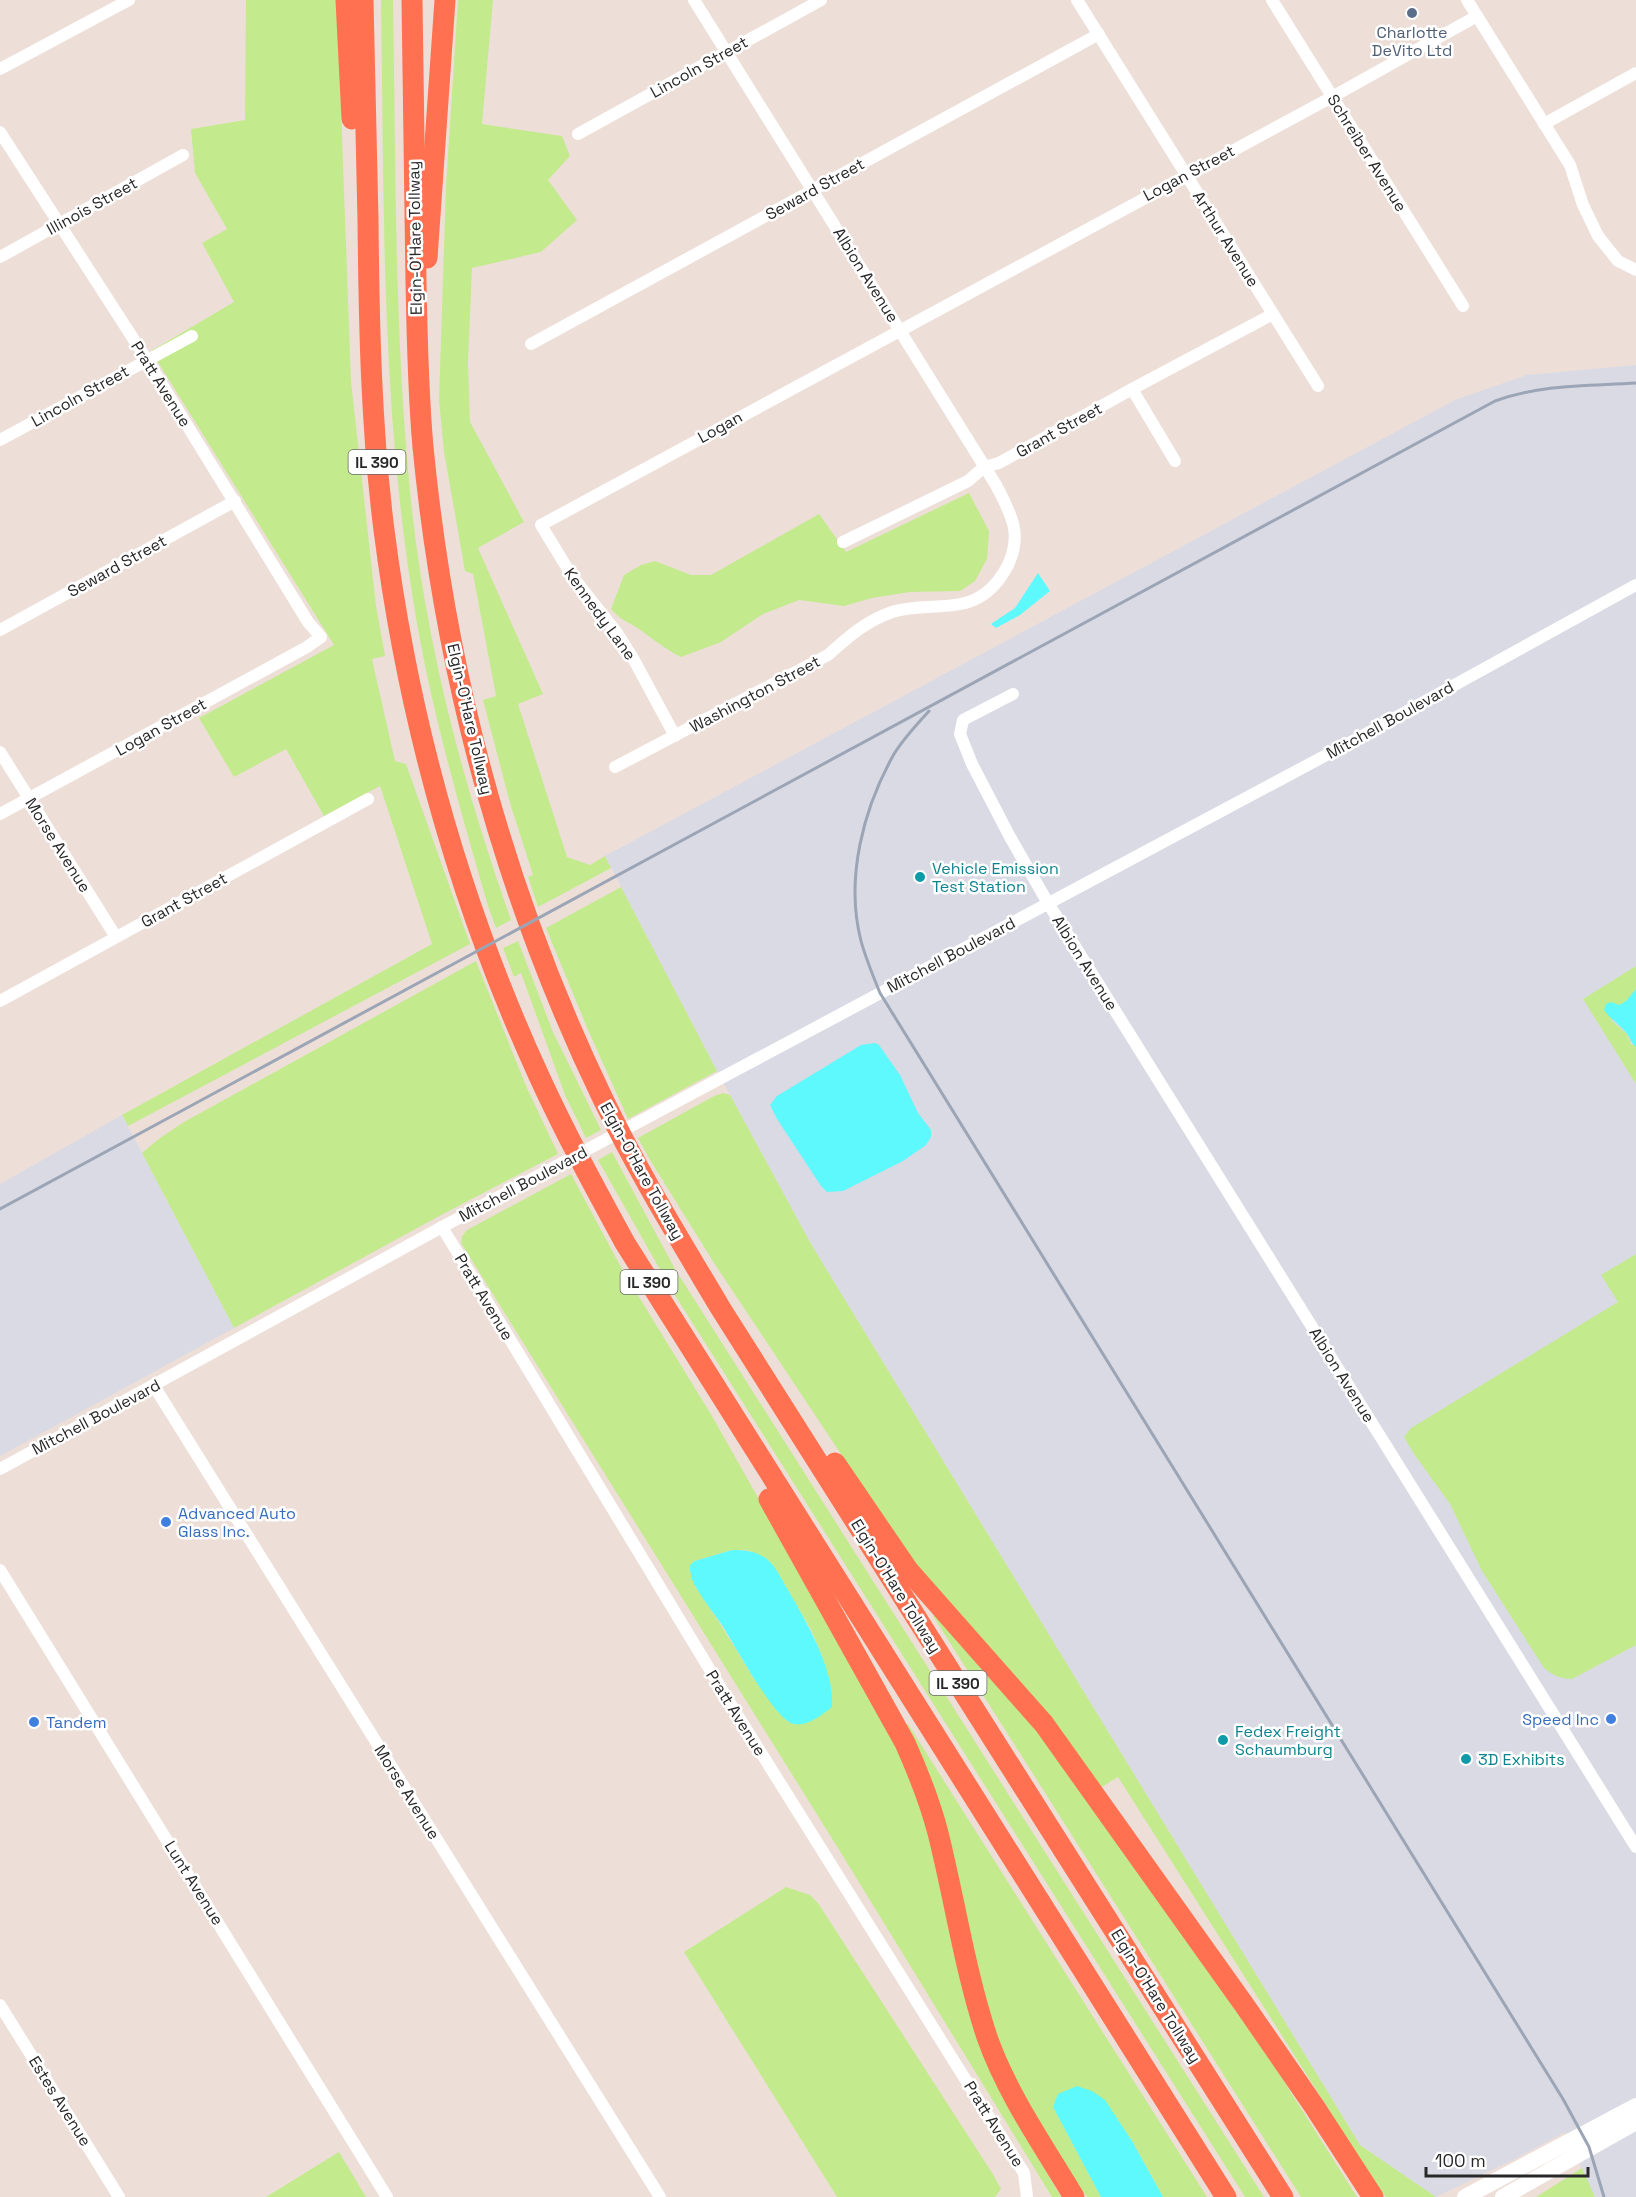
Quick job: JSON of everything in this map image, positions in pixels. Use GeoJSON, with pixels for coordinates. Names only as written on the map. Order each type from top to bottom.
{"type":"FeatureCollection","features":[{"type":"Feature","properties":{"kind":"highway"},"geometry":{"type":"LineString","coordinates":[[346,0],[354,174],[368,211]]}},
{"type":"Feature","properties":{"kind":"highway","name":"IL 390"},"geometry":{"type":"LineString","coordinates":[[363,0],[372,389],[378,476],[392,582],[412,695],[432,774],[474,913],[499,980],[539,1076],[625,1243],[1226,2197]]}},
{"type":"Feature","properties":{"kind":"highway","name":"Elgin-O'Hare Tollway"},"geometry":{"type":"LineString","coordinates":[[412,0],[417,333],[423,446],[432,524],[445,612],[475,749],[517,890],[542,956],[604,1101],[667,1220],[1283,2197]]}},
{"type":"Feature","properties":{"kind":"highway"},"geometry":{"type":"LineString","coordinates":[[417,333],[428,252],[446,0]]}},
{"type":"Feature","properties":{"kind":"highway"},"geometry":{"type":"LineString","coordinates":[[721,1309],[768,1366],[908,1570],[1044,1724],[1245,2006],[1373,2197]]}},
{"type":"Feature","properties":{"kind":"highway"},"geometry":{"type":"LineString","coordinates":[[705,1373],[765,1491],[901,1734],[914,1762],[938,1831],[974,1990],[988,2038],[1005,2079],[1023,2113],[1074,2197]]}},
{"type":"Feature","properties":{"kind":"street"},"geometry":{"type":"LineString","coordinates":[[0,69],[129,0]]}},
{"type":"Feature","properties":{"kind":"street","name":"Albion Avenue"},"geometry":{"type":"LineString","coordinates":[[694,0],[996,485],[1012,518],[1015,541],[1011,557]]}},
{"type":"Feature","properties":{"kind":"street","name":"Lincoln Street"},"geometry":{"type":"LineString","coordinates":[[578,134],[821,0]]}},
{"type":"Feature","properties":{"kind":"street","name":"Arthur Avenue"},"geometry":{"type":"LineString","coordinates":[[1077,0],[1318,386]]}},
{"type":"Feature","properties":{"kind":"street","name":"Schreiber Avenue"},"geometry":{"type":"LineString","coordinates":[[1272,0],[1463,306]]}},
{"type":"Feature","properties":{"kind":"street"},"geometry":{"type":"LineString","coordinates":[[1467,0],[1570,165],[1583,205],[1598,236],[1618,261],[1636,270]]}},
{"type":"Feature","properties":{"kind":"street","name":"Logan Street"},"geometry":{"type":"LineString","coordinates":[[900,329],[1332,97],[1477,16]]}},
{"type":"Feature","properties":{"kind":"street","name":"Seward Street"},"geometry":{"type":"LineString","coordinates":[[531,344],[1099,34]]}},
{"type":"Feature","properties":{"kind":"street"},"geometry":{"type":"LineString","coordinates":[[1544,124],[1636,73]]}},
{"type":"Feature","properties":{"kind":"street","name":"Pratt Avenue"},"geometry":{"type":"LineString","coordinates":[[0,132],[147,360],[308,622],[321,637]]}},
{"type":"Feature","properties":{"kind":"street","name":"Illinois Street"},"geometry":{"type":"LineString","coordinates":[[0,257],[183,155]]}},
{"type":"Feature","properties":{"kind":"street","name":"Grant Street"},"geometry":{"type":"LineString","coordinates":[[843,542],[968,481],[984,467],[999,463],[1273,314]]}},
{"type":"Feature","properties":{"kind":"street","name":"Logan"},"geometry":{"type":"LineString","coordinates":[[541,525],[900,329]]}},
{"type":"Feature","properties":{"kind":"street","name":"Lincoln Street"},"geometry":{"type":"LineString","coordinates":[[0,440],[192,336]]}},
{"type":"Feature","properties":{"kind":"street"},"geometry":{"type":"LineString","coordinates":[[1132,389],[1175,461]]}},
{"type":"Feature","properties":{"kind":"street","name":"Seward Street"},"geometry":{"type":"LineString","coordinates":[[0,630],[235,501]]}},
{"type":"Feature","properties":{"kind":"street","name":"Kennedy Lane"},"geometry":{"type":"LineString","coordinates":[[541,525],[572,576],[617,633],[675,736]]}},
{"type":"Feature","properties":{"kind":"street","name":"Washington Street"},"geometry":{"type":"LineString","coordinates":[[615,767],[828,655],[856,629],[881,616],[912,608],[966,603],[977,598],[999,579],[1011,557]]}},
{"type":"Feature","properties":{"kind":"street","name":"Mitchell Boulevard"},"geometry":{"type":"LineString","coordinates":[[0,1469],[442,1227],[1352,742],[1636,585]]}},
{"type":"Feature","properties":{"kind":"street","name":"Logan Street"},"geometry":{"type":"LineString","coordinates":[[0,814],[307,647],[321,637]]}},
{"type":"Feature","properties":{"kind":"street"},"geometry":{"type":"LineString","coordinates":[[1013,694],[963,720],[960,734],[972,764],[1010,837],[1048,903]]}},
{"type":"Feature","properties":{"kind":"street","name":"Morse Avenue"},"geometry":{"type":"LineString","coordinates":[[0,752],[116,937]]}},
{"type":"Feature","properties":{"kind":"street","name":"Grant Street"},"geometry":{"type":"LineString","coordinates":[[0,1000],[368,799]]}},
{"type":"Feature","properties":{"kind":"street","name":"Albion Avenue"},"geometry":{"type":"LineString","coordinates":[[1048,903],[1636,1847]]}},
{"type":"Feature","properties":{"kind":"street","name":"Pratt Avenue"},"geometry":{"type":"LineString","coordinates":[[442,1227],[733,1708],[1024,2173],[1027,2197]]}},
{"type":"Feature","properties":{"kind":"street","name":"Morse Avenue"},"geometry":{"type":"LineString","coordinates":[[154,1386],[660,2197]]}},
{"type":"Feature","properties":{"kind":"street","name":"Lunt Avenue"},"geometry":{"type":"LineString","coordinates":[[0,1569],[387,2197]]}},
{"type":"Feature","properties":{"kind":"street","name":"Estes Avenue"},"geometry":{"type":"LineString","coordinates":[[0,2005],[119,2197]]}},
{"type":"Feature","properties":{"kind":"street"},"geometry":{"type":"LineString","coordinates":[[1465,2197],[1636,2106]]}},
{"type":"Feature","properties":{"kind":"street"},"geometry":{"type":"LineString","coordinates":[[1503,2197],[1636,2122]]}},
{"type":"Feature","properties":{"kind":"shaded area"},"geometry":{"type":"Polygon","coordinates":[[[1636,365],[1636,2197],[1595,2197],[1565,2132],[1436,2197],[1360,2145],[811,1244],[717,1071],[605,856],[1455,400],[1527,375],[1636,365]]]}},
{"type":"Feature","properties":{"kind":"shaded area"},"geometry":{"type":"Polygon","coordinates":[[[122,1115],[234,1328],[0,1456],[0,1184],[122,1115]]]}},
{"type":"Feature","properties":{"kind":"green space"},"geometry":{"type":"Polygon","coordinates":[[[246,0],[337,0],[351,381],[376,606],[385,656],[372,659],[395,761],[406,764],[470,944],[128,1126],[122,1115],[432,944],[380,786],[324,816],[286,749],[234,777],[199,718],[334,645],[151,351],[234,302],[202,243],[227,229],[195,173],[191,129],[245,120],[246,0]]]}},
{"type":"Feature","properties":{"kind":"green space"},"geometry":{"type":"Polygon","coordinates":[[[381,0],[393,0],[401,376],[411,501],[426,608],[449,714],[477,818],[511,920],[496,928],[466,828],[426,672],[402,519],[394,446],[386,297],[381,0]]]}},
{"type":"Feature","properties":{"kind":"green space"},"geometry":{"type":"Polygon","coordinates":[[[458,0],[493,0],[482,124],[562,136],[570,156],[548,180],[577,220],[541,252],[472,268],[468,362],[470,422],[524,522],[478,548],[543,694],[518,704],[567,857],[590,865],[605,856],[611,868],[538,907],[528,877],[533,875],[510,803],[483,700],[496,696],[473,574],[465,571],[444,452],[439,400],[446,186],[458,0]]]}},
{"type":"Feature","properties":{"kind":"green space"},"geometry":{"type":"Polygon","coordinates":[[[969,493],[989,531],[987,559],[975,581],[960,591],[910,592],[872,598],[844,606],[799,600],[763,614],[721,642],[681,657],[620,618],[611,609],[624,575],[641,565],[655,561],[691,575],[711,575],[819,514],[846,552],[969,493]]]}},
{"type":"Feature","properties":{"kind":"green space"},"geometry":{"type":"Polygon","coordinates":[[[621,887],[717,1071],[628,1119],[546,928],[621,887]]]}},
{"type":"Feature","properties":{"kind":"green space"},"geometry":{"type":"Polygon","coordinates":[[[518,941],[553,1032],[601,1130],[586,1138],[565,1095],[521,973],[514,977],[503,948],[518,941]]]}},
{"type":"Feature","properties":{"kind":"green space"},"geometry":{"type":"Polygon","coordinates":[[[476,961],[526,1086],[558,1154],[234,1328],[142,1153],[184,1122],[476,961]]]}},
{"type":"Feature","properties":{"kind":"green space"},"geometry":{"type":"Polygon","coordinates":[[[1636,966],[1636,989],[1626,1001],[1619,1005],[1611,1020],[1627,1034],[1631,1044],[1636,1046],[1636,1084],[1583,999],[1636,966]]]}},
{"type":"Feature","properties":{"kind":"green space"},"geometry":{"type":"Polygon","coordinates":[[[723,1093],[730,1095],[811,1244],[1360,2145],[1436,2197],[1386,2197],[1381,2192],[1118,1777],[1100,1788],[926,1578],[892,1531],[714,1263],[638,1138],[723,1093]]]}},
{"type":"Feature","properties":{"kind":"green space"},"geometry":{"type":"Polygon","coordinates":[[[612,1152],[675,1269],[1264,2197],[1245,2197],[671,1289],[598,1160],[612,1152]]]}},
{"type":"Feature","properties":{"kind":"green space"},"geometry":{"type":"Polygon","coordinates":[[[571,1174],[623,1271],[712,1416],[888,1728],[920,1800],[1014,2117],[1061,2197],[1052,2197],[461,1243],[462,1236],[467,1230],[571,1174]],[[732,1550],[695,1561],[695,1586],[754,1679],[788,1722],[832,1699],[822,1656],[811,1630],[778,1573],[768,1560],[745,1550],[732,1550]]]}},
{"type":"Feature","properties":{"kind":"green space"},"geometry":{"type":"Polygon","coordinates":[[[1636,1254],[1636,1645],[1572,1679],[1564,1678],[1544,1668],[1482,1571],[1450,1504],[1404,1437],[1411,1428],[1618,1302],[1601,1275],[1636,1254]]]}},
{"type":"Feature","properties":{"kind":"green space"},"geometry":{"type":"Polygon","coordinates":[[[936,1614],[1041,1735],[1271,2061],[1357,2197],[1301,2197],[933,1616],[936,1614]]]}},
{"type":"Feature","properties":{"kind":"green space"},"geometry":{"type":"Polygon","coordinates":[[[908,1724],[1207,2197],[1163,2197],[1132,2141],[1105,2101],[1053,2107],[1101,2197],[1087,2197],[1069,2173],[1026,2104],[996,2039],[905,1725],[908,1724]]]}},
{"type":"Feature","properties":{"kind":"green space"},"geometry":{"type":"Polygon","coordinates":[[[786,1887],[810,1895],[818,1903],[994,2176],[1001,2189],[995,2197],[837,2197],[684,1952],[786,1887]]]}},
{"type":"Feature","properties":{"kind":"green space"},"geometry":{"type":"Polygon","coordinates":[[[339,2152],[366,2197],[266,2197],[339,2152]]]}},
{"type":"Feature","properties":{"kind":"green space"},"geometry":{"type":"Polygon","coordinates":[[[1582,2168],[1595,2197],[1536,2197],[1582,2168]]]}},
{"type":"Feature","properties":{"kind":"water"},"geometry":{"type":"Polygon","coordinates":[[[1038,573],[1050,591],[1020,615],[996,628],[991,624],[1015,608],[1038,573]]]}},
{"type":"Feature","properties":{"kind":"water"},"geometry":{"type":"Polygon","coordinates":[[[1636,989],[1636,1047],[1626,1032],[1604,1010],[1606,1004],[1611,1002],[1619,1005],[1626,1001],[1636,989]]]}},
{"type":"Feature","properties":{"kind":"water"},"geometry":{"type":"Polygon","coordinates":[[[875,1043],[879,1045],[900,1075],[918,1113],[931,1130],[931,1137],[926,1145],[903,1161],[843,1191],[827,1192],[777,1119],[770,1105],[777,1096],[861,1045],[875,1043]]]}},
{"type":"Feature","properties":{"kind":"water"},"geometry":{"type":"Polygon","coordinates":[[[732,1550],[755,1553],[770,1562],[818,1646],[829,1677],[832,1707],[807,1723],[791,1723],[774,1707],[693,1581],[690,1565],[695,1561],[732,1550]]]}},
{"type":"Feature","properties":{"kind":"water"},"geometry":{"type":"Polygon","coordinates":[[[1077,2086],[1092,2091],[1105,2100],[1132,2141],[1163,2197],[1101,2197],[1053,2107],[1058,2094],[1077,2086]]]}},
{"type":"Feature","properties":{"kind":"railway"},"geometry":{"type":"LineString","coordinates":[[0,1209],[1495,401],[1530,391],[1636,383]]}},
{"type":"Feature","properties":{"kind":"railway"},"geometry":{"type":"LineString","coordinates":[[929,711],[906,737],[883,775],[860,845],[856,869],[857,917],[863,948],[880,993],[1563,2099],[1589,2147],[1604,2197]]}},
{"type":"Feature","properties":{"kind":"place","name":"Charlotte DeVito Ltd"},"geometry":{"type":"Point","coordinates":[1412,13]}},
{"type":"Feature","properties":{"kind":"place","name":"Vehicle Emission Test Station"},"geometry":{"type":"Point","coordinates":[920,877]}},
{"type":"Feature","properties":{"kind":"place","name":"Advanced Auto Glass Inc."},"geometry":{"type":"Point","coordinates":[166,1522]}},
{"type":"Feature","properties":{"kind":"place","name":"Speed Inc"},"geometry":{"type":"Point","coordinates":[1611,1719]}},
{"type":"Feature","properties":{"kind":"place","name":"Tandem"},"geometry":{"type":"Point","coordinates":[34,1722]}},
{"type":"Feature","properties":{"kind":"place","name":"Fedex Freight Schaumburg"},"geometry":{"type":"Point","coordinates":[1223,1740]}},
{"type":"Feature","properties":{"kind":"place","name":"3D Exhibits"},"geometry":{"type":"Point","coordinates":[1466,1759]}}]}
